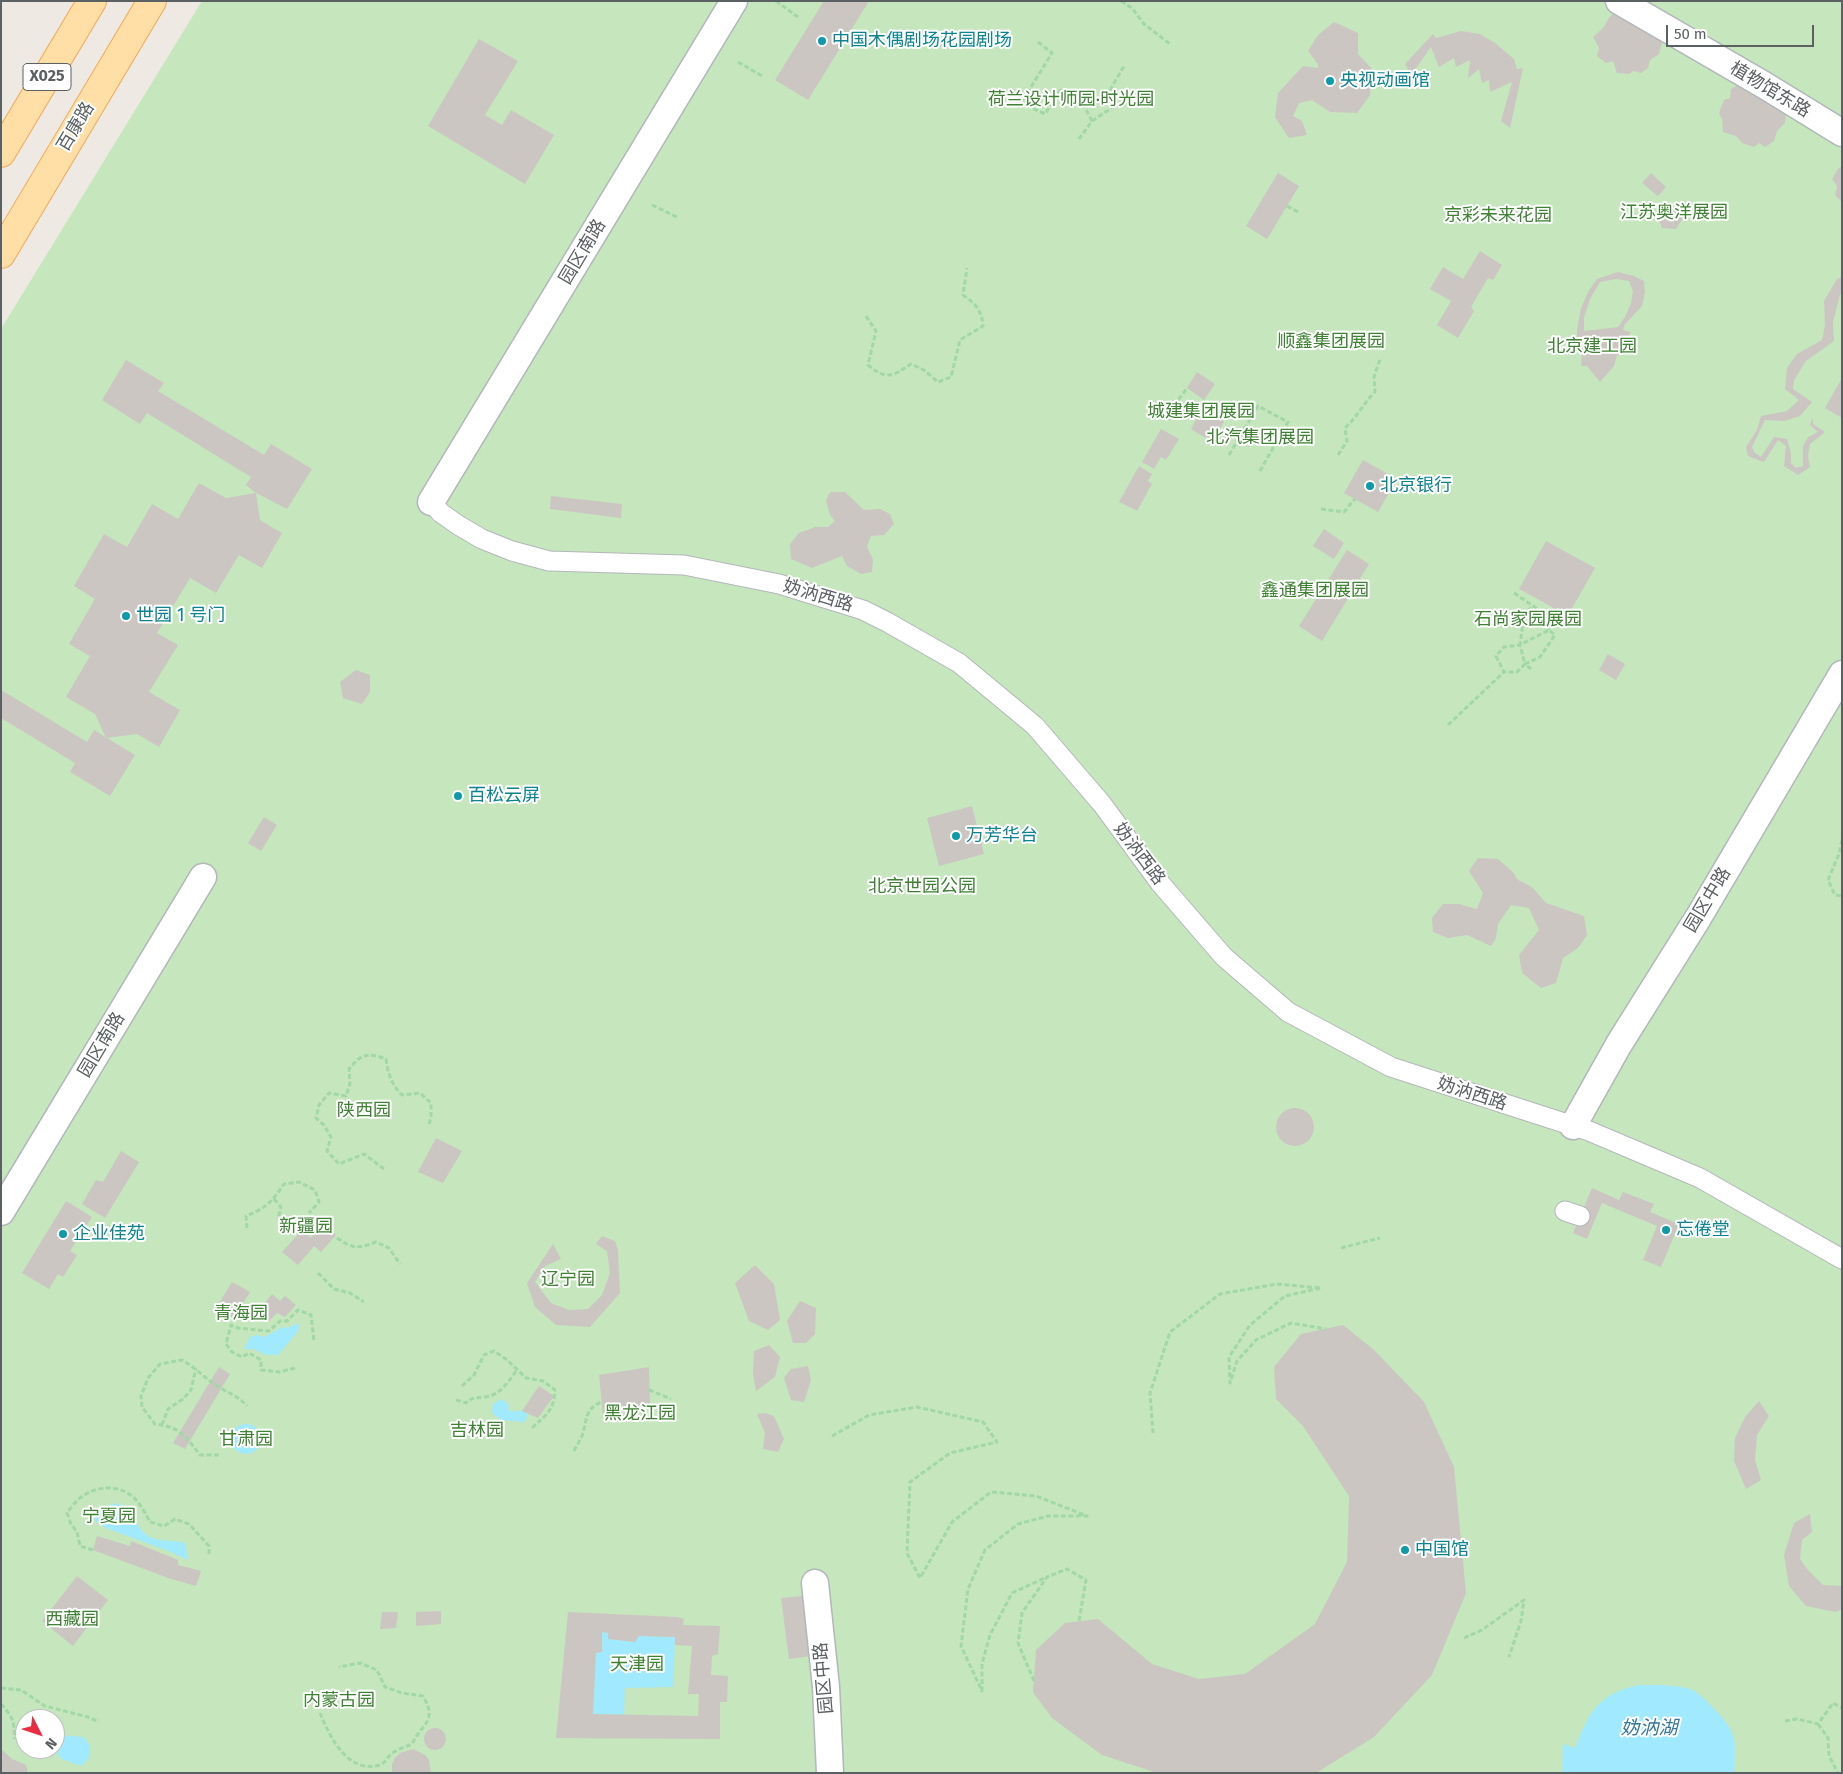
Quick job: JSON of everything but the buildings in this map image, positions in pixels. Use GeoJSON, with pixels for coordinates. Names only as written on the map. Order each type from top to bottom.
{"type":"FeatureCollection","features":[{"type":"Feature","properties":{"kind":"main road","name":"X025"},"geometry":{"type":"LineString","coordinates":[[1,153],[92,1]]}},
{"type":"Feature","properties":{"kind":"main road","name":"百康路"},"geometry":{"type":"LineString","coordinates":[[1,254],[152,1]]}},
{"type":"Feature","properties":{"kind":"street","name":"园区南路"},"geometry":{"type":"LineString","coordinates":[[431,502],[734,1]]}},
{"type":"Feature","properties":{"kind":"street","name":"植物馆东路"},"geometry":{"type":"LineString","coordinates":[[1619,1],[1764,85],[1842,133]]}},
{"type":"Feature","properties":{"kind":"street","name":"妫汭西路"},"geometry":{"type":"LineString","coordinates":[[431,502],[441,513],[458,525],[512,551],[549,560],[684,565],[779,584],[863,610],[887,622],[959,663],[1035,726],[1102,804],[1160,883],[1224,956],[1288,1012],[1391,1067],[1605,1137],[1700,1178],[1842,1259]]}},
{"type":"Feature","properties":{"kind":"street","name":"园区中路"},"geometry":{"type":"LineString","coordinates":[[1573,1126],[1619,1044],[1698,918],[1842,674]]}},
{"type":"Feature","properties":{"kind":"street","name":"园区南路"},"geometry":{"type":"LineString","coordinates":[[1,1212],[203,877]]}},
{"type":"Feature","properties":{"kind":"street","name":"园区中路"},"geometry":{"type":"LineString","coordinates":[[815,1583],[826,1687],[830,1773]]}},
{"type":"Feature","properties":{"kind":"path"},"geometry":{"type":"LineString","coordinates":[[776,1],[798,17]]}},
{"type":"Feature","properties":{"kind":"path"},"geometry":{"type":"LineString","coordinates":[[1121,1],[1132,8],[1144,24],[1170,44]]}},
{"type":"Feature","properties":{"kind":"path"},"geometry":{"type":"LineString","coordinates":[[1038,42],[1052,53],[1021,103],[1045,114],[1060,90],[1083,104],[1092,120]]}},
{"type":"Feature","properties":{"kind":"path"},"geometry":{"type":"LineString","coordinates":[[738,62],[764,77]]}},
{"type":"Feature","properties":{"kind":"path"},"geometry":{"type":"LineString","coordinates":[[1079,139],[1092,120],[1110,109],[1117,98],[1110,90],[1124,66]]}},
{"type":"Feature","properties":{"kind":"path"},"geometry":{"type":"LineString","coordinates":[[652,205],[676,218]]}},
{"type":"Feature","properties":{"kind":"path"},"geometry":{"type":"LineString","coordinates":[[1287,206],[1298,212]]}},
{"type":"Feature","properties":{"kind":"path"},"geometry":{"type":"LineString","coordinates":[[866,316],[876,331],[868,365],[879,374],[891,376],[911,364],[924,370],[938,382],[951,376],[960,340],[983,326],[982,315],[974,302],[963,295],[968,268]]}},
{"type":"Feature","properties":{"kind":"path"},"geometry":{"type":"LineString","coordinates":[[1338,455],[1348,441],[1345,428],[1356,418],[1364,403],[1375,392],[1374,377],[1380,359]]}},
{"type":"Feature","properties":{"kind":"path"},"geometry":{"type":"LineString","coordinates":[[1169,420],[1177,402],[1187,388]]}},
{"type":"Feature","properties":{"kind":"path"},"geometry":{"type":"LineString","coordinates":[[1229,455],[1258,406],[1288,422],[1260,471]]}},
{"type":"Feature","properties":{"kind":"path"},"geometry":{"type":"LineString","coordinates":[[1321,508],[1344,512],[1355,499]]}},
{"type":"Feature","properties":{"kind":"path"},"geometry":{"type":"LineString","coordinates":[[1448,725],[1504,672],[1517,672],[1525,664],[1540,656],[1555,635],[1549,630],[1548,616],[1514,593]]}},
{"type":"Feature","properties":{"kind":"path"},"geometry":{"type":"LineString","coordinates":[[1531,669],[1525,664],[1520,646],[1524,615],[1533,606]]}},
{"type":"Feature","properties":{"kind":"path"},"geometry":{"type":"LineString","coordinates":[[1504,672],[1496,656],[1504,647],[1520,646],[1549,630]]}},
{"type":"Feature","properties":{"kind":"path"},"geometry":{"type":"LineString","coordinates":[[1842,840],[1839,854],[1828,880],[1835,894],[1842,896]]}},
{"type":"Feature","properties":{"kind":"path"},"geometry":{"type":"LineString","coordinates":[[384,1169],[364,1154],[339,1164],[328,1151],[331,1137],[324,1125],[316,1118],[319,1105],[329,1093],[346,1096],[350,1084],[349,1069],[358,1058],[372,1054],[386,1059],[388,1072],[394,1087],[402,1095],[420,1093],[431,1103],[429,1124]]}},
{"type":"Feature","properties":{"kind":"path"},"geometry":{"type":"LineString","coordinates":[[248,1228],[246,1216],[262,1209],[274,1200],[284,1184],[299,1182],[315,1190],[319,1202],[309,1213]]}},
{"type":"Feature","properties":{"kind":"path"},"geometry":{"type":"LineString","coordinates":[[274,1200],[281,1206],[278,1219]]}},
{"type":"Feature","properties":{"kind":"path"},"geometry":{"type":"LineString","coordinates":[[337,1238],[350,1247],[364,1247],[376,1242],[389,1248],[400,1264]]}},
{"type":"Feature","properties":{"kind":"path"},"geometry":{"type":"LineString","coordinates":[[1341,1248],[1380,1238]]}},
{"type":"Feature","properties":{"kind":"path"},"geometry":{"type":"LineString","coordinates":[[318,1273],[334,1289],[350,1293],[364,1302]]}},
{"type":"Feature","properties":{"kind":"path"},"geometry":{"type":"LineString","coordinates":[[1152,1433],[1150,1393],[1170,1332],[1220,1294],[1278,1284],[1321,1288],[1285,1296],[1250,1325],[1229,1356],[1230,1383],[1237,1361],[1256,1340],[1292,1323],[1326,1329]]}},
{"type":"Feature","properties":{"kind":"path"},"geometry":{"type":"LineString","coordinates":[[295,1368],[280,1372],[261,1370],[261,1360],[250,1354],[242,1356],[232,1352],[226,1344],[231,1324],[238,1328],[269,1331],[280,1321],[287,1321],[298,1310],[310,1315],[314,1341]]}},
{"type":"Feature","properties":{"kind":"path"},"geometry":{"type":"LineString","coordinates":[[462,1386],[474,1375],[484,1355],[494,1351],[506,1359],[526,1378],[543,1381],[555,1390],[554,1404],[532,1428]]}},
{"type":"Feature","properties":{"kind":"path"},"geometry":{"type":"LineString","coordinates":[[219,1455],[200,1455],[181,1431],[170,1426],[155,1424],[142,1407],[141,1396],[148,1378],[160,1364],[182,1360],[196,1368],[216,1385],[238,1396],[247,1406]]}},
{"type":"Feature","properties":{"kind":"path"},"geometry":{"type":"LineString","coordinates":[[162,1425],[168,1409],[183,1399],[191,1390],[196,1368]]}},
{"type":"Feature","properties":{"kind":"path"},"geometry":{"type":"LineString","coordinates":[[456,1400],[466,1403],[477,1396],[484,1397],[506,1389],[516,1370]]}},
{"type":"Feature","properties":{"kind":"path"},"geometry":{"type":"LineString","coordinates":[[649,1390],[671,1399]]}},
{"type":"Feature","properties":{"kind":"path"},"geometry":{"type":"LineString","coordinates":[[574,1451],[582,1436],[585,1419],[591,1407],[601,1402]]}},
{"type":"Feature","properties":{"kind":"path"},"geometry":{"type":"LineString","coordinates":[[832,1436],[869,1415],[917,1407],[983,1422],[998,1442],[950,1453],[910,1482],[907,1553],[920,1578],[952,1522],[991,1492],[1036,1496],[1087,1516],[1048,1516],[1018,1524],[985,1550],[968,1589],[962,1646],[982,1691],[982,1664],[990,1635],[1012,1592],[1067,1569],[1086,1580],[1079,1622]]}},
{"type":"Feature","properties":{"kind":"path"},"geometry":{"type":"LineString","coordinates":[[93,1550],[80,1546],[77,1532],[71,1524],[67,1513],[80,1498],[98,1489],[114,1488],[130,1494],[150,1522],[164,1526],[175,1519],[189,1524],[209,1546],[209,1554]]}},
{"type":"Feature","properties":{"kind":"path"},"geometry":{"type":"LineString","coordinates":[[1034,1680],[1018,1643],[1022,1614],[1047,1577]]}},
{"type":"Feature","properties":{"kind":"path"},"geometry":{"type":"LineString","coordinates":[[1464,1638],[1482,1630],[1524,1600],[1521,1621],[1509,1658]]}},
{"type":"Feature","properties":{"kind":"path"},"geometry":{"type":"LineString","coordinates":[[320,1713],[329,1735],[338,1749],[356,1766],[370,1768],[383,1764],[392,1753],[412,1744],[418,1732],[428,1722],[430,1707],[423,1696],[402,1693],[385,1687],[377,1670],[360,1663],[339,1667]]}},
{"type":"Feature","properties":{"kind":"path"},"geometry":{"type":"LineString","coordinates":[[1,1688],[21,1690],[44,1706],[88,1716],[100,1722]]}},
{"type":"Feature","properties":{"kind":"path"},"geometry":{"type":"LineString","coordinates":[[1818,1724],[1833,1703],[1842,1708]]}},
{"type":"Feature","properties":{"kind":"path"},"geometry":{"type":"LineString","coordinates":[[1,1704],[11,1715],[15,1725],[14,1739]]}},
{"type":"Feature","properties":{"kind":"path"},"geometry":{"type":"LineString","coordinates":[[1785,1721],[1797,1719],[1818,1724],[1828,1738],[1829,1756],[1838,1773]]}},
{"type":"Feature","properties":{"kind":"green space","name":"北京世园公园"},"geometry":{"type":"Polygon","coordinates":[[[202,1],[1842,1],[1842,1773],[1,1773],[1,329],[202,1]]]}},
{"type":"Feature","properties":{"kind":"water"},"geometry":{"type":"Polygon","coordinates":[[[299,1323],[298,1331],[278,1355],[266,1355],[254,1349],[244,1349],[250,1337],[257,1335],[265,1337],[282,1327],[287,1328],[299,1323]]]}},
{"type":"Feature","properties":{"kind":"water"},"geometry":{"type":"Polygon","coordinates":[[[501,1399],[508,1404],[509,1411],[522,1411],[528,1414],[525,1422],[501,1420],[492,1413],[493,1404],[501,1399]]]}},
{"type":"Feature","properties":{"kind":"water"},"geometry":{"type":"Polygon","coordinates":[[[246,1424],[257,1428],[261,1439],[257,1450],[246,1454],[235,1450],[231,1439],[235,1428],[246,1424]]]}},
{"type":"Feature","properties":{"kind":"water"},"geometry":{"type":"Polygon","coordinates":[[[118,1503],[129,1512],[141,1529],[150,1537],[185,1543],[188,1560],[106,1528],[94,1520],[102,1507],[118,1503]]]}},
{"type":"Feature","properties":{"kind":"water"},"geometry":{"type":"Polygon","coordinates":[[[602,1632],[608,1633],[608,1639],[634,1642],[639,1636],[675,1637],[673,1687],[625,1688],[624,1715],[593,1714],[596,1653],[602,1652],[602,1632]]]}},
{"type":"Feature","properties":{"kind":"water","name":"妫汭湖"},"geometry":{"type":"Polygon","coordinates":[[[1639,1685],[1684,1687],[1694,1691],[1706,1701],[1724,1720],[1733,1735],[1735,1751],[1734,1773],[1562,1773],[1563,1744],[1575,1748],[1585,1724],[1597,1706],[1614,1693],[1639,1685]]]}},
{"type":"Feature","properties":{"kind":"water"},"geometry":{"type":"Polygon","coordinates":[[[65,1736],[84,1737],[90,1746],[89,1758],[81,1766],[62,1759],[65,1759],[65,1736]]]}},
{"type":"Feature","properties":{"kind":"place","name":"中国木偶剧场花园剧场"},"geometry":{"type":"Point","coordinates":[822,41]}},
{"type":"Feature","properties":{"kind":"place","name":"央视动画馆"},"geometry":{"type":"Point","coordinates":[1330,81]}},
{"type":"Feature","properties":{"kind":"place","name":"北京银行"},"geometry":{"type":"Point","coordinates":[1370,486]}},
{"type":"Feature","properties":{"kind":"place","name":"世园 1 号门"},"geometry":{"type":"Point","coordinates":[126,616]}},
{"type":"Feature","properties":{"kind":"place","name":"百松云屏"},"geometry":{"type":"Point","coordinates":[458,796]}},
{"type":"Feature","properties":{"kind":"place","name":"万芳华台"},"geometry":{"type":"Point","coordinates":[956,836]}},
{"type":"Feature","properties":{"kind":"place","name":"忘倦堂"},"geometry":{"type":"Point","coordinates":[1666,1230]}},
{"type":"Feature","properties":{"kind":"place","name":"企业佳苑"},"geometry":{"type":"Point","coordinates":[63,1234]}},
{"type":"Feature","properties":{"kind":"place","name":"中国馆"},"geometry":{"type":"Point","coordinates":[1405,1550]}},
{"type":"Feature","properties":{"kind":"park label","name":"荷兰设计师园·时光园"},"geometry":{"type":"Point","coordinates":[1071,100]}},
{"type":"Feature","properties":{"kind":"park label","name":"江苏奥洋展园"},"geometry":{"type":"Point","coordinates":[1674,213]}},
{"type":"Feature","properties":{"kind":"park label","name":"京彩未来花园"},"geometry":{"type":"Point","coordinates":[1498,216]}},
{"type":"Feature","properties":{"kind":"park label","name":"顺鑫集团展园"},"geometry":{"type":"Point","coordinates":[1331,342]}},
{"type":"Feature","properties":{"kind":"park label","name":"北京建工园"},"geometry":{"type":"Point","coordinates":[1592,347]}},
{"type":"Feature","properties":{"kind":"park label","name":"城建集团展园"},"geometry":{"type":"Point","coordinates":[1201,412]}},
{"type":"Feature","properties":{"kind":"park label","name":"北汽集团展园"},"geometry":{"type":"Point","coordinates":[1260,438]}},
{"type":"Feature","properties":{"kind":"park label","name":"鑫通集团展园"},"geometry":{"type":"Point","coordinates":[1315,591]}},
{"type":"Feature","properties":{"kind":"park label","name":"石尚家园展园"},"geometry":{"type":"Point","coordinates":[1528,620]}},
{"type":"Feature","properties":{"kind":"park label","name":"陕西园"},"geometry":{"type":"Point","coordinates":[364,1111]}},
{"type":"Feature","properties":{"kind":"park label","name":"新疆园"},"geometry":{"type":"Point","coordinates":[306,1227]}},
{"type":"Feature","properties":{"kind":"park label","name":"辽宁园"},"geometry":{"type":"Point","coordinates":[568,1280]}},
{"type":"Feature","properties":{"kind":"park label","name":"青海园"},"geometry":{"type":"Point","coordinates":[241,1314]}},
{"type":"Feature","properties":{"kind":"park label","name":"黑龙江园"},"geometry":{"type":"Point","coordinates":[640,1414]}},
{"type":"Feature","properties":{"kind":"park label","name":"吉林园"},"geometry":{"type":"Point","coordinates":[477,1431]}},
{"type":"Feature","properties":{"kind":"park label","name":"甘肃园"},"geometry":{"type":"Point","coordinates":[246,1440]}},
{"type":"Feature","properties":{"kind":"park label","name":"宁夏园"},"geometry":{"type":"Point","coordinates":[109,1517]}},
{"type":"Feature","properties":{"kind":"park label","name":"西藏园"},"geometry":{"type":"Point","coordinates":[72,1620]}},
{"type":"Feature","properties":{"kind":"park label","name":"天津园"},"geometry":{"type":"Point","coordinates":[637,1665]}},
{"type":"Feature","properties":{"kind":"park label","name":"内蒙古园"},"geometry":{"type":"Point","coordinates":[339,1701]}}]}
